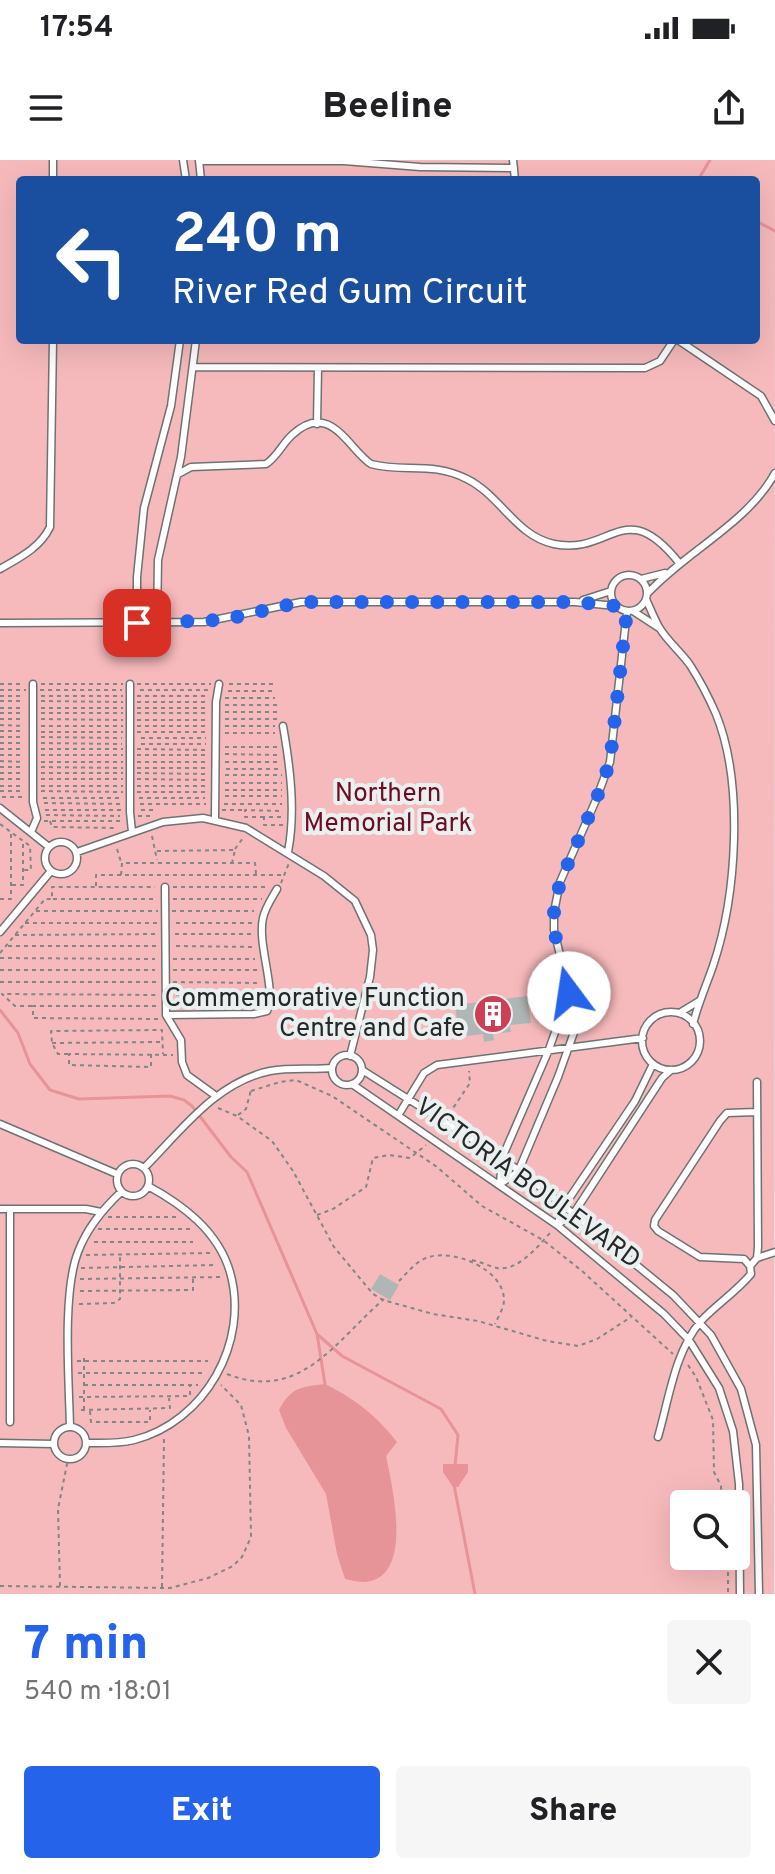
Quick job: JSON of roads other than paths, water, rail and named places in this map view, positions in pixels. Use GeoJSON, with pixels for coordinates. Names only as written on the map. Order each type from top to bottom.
{"type":"FeatureCollection","features":[{"type":"Feature","properties":{"kind":"lane"},"geometry":{"type":"LineString","coordinates":[[199,160],[336,161],[420,167],[514,164]]}},
{"type":"Feature","properties":{"kind":"lane"},"geometry":{"type":"LineString","coordinates":[[0,569],[34,548],[50,527],[53,344]]}},
{"type":"Feature","properties":{"kind":"lane"},"geometry":{"type":"LineString","coordinates":[[137,623],[137,577],[144,508],[171,406],[179,344]]}},
{"type":"Feature","properties":{"kind":"lane"},"geometry":{"type":"LineString","coordinates":[[157,623],[158,560],[178,474],[196,344]]}},
{"type":"Feature","properties":{"kind":"lane"},"geometry":{"type":"LineString","coordinates":[[193,367],[645,368],[660,361],[673,344]]}},
{"type":"Feature","properties":{"kind":"lane"},"geometry":{"type":"LineString","coordinates":[[682,344],[761,396],[775,421]]}},
{"type":"Feature","properties":{"kind":"lane"},"geometry":{"type":"LineString","coordinates":[[317,424],[318,368]]}},
{"type":"Feature","properties":{"kind":"lane"},"geometry":{"type":"LineString","coordinates":[[178,474],[191,467],[266,464],[293,434],[317,424],[342,432],[371,464],[433,468],[465,478],[495,498],[525,531],[543,541],[581,544],[616,531],[634,530],[659,539],[680,564]]}},
{"type":"Feature","properties":{"kind":"lane"},"geometry":{"type":"LineString","coordinates":[[500,1184],[502,1158],[548,1052],[569,993],[554,930],[554,912],[560,882],[610,762],[630,611],[668,572],[752,504],[765,491],[775,473]]}},
{"type":"Feature","properties":{"kind":"lane"},"geometry":{"type":"LineString","coordinates":[[575,602],[611,591],[619,577],[630,575],[641,579],[668,572]]}},
{"type":"Feature","properties":{"kind":"lane"},"geometry":{"type":"LineString","coordinates":[[641,579],[659,628],[690,665],[715,712],[726,747],[735,798],[732,866],[725,908],[714,964],[693,1024]]}},
{"type":"Feature","properties":{"kind":"lane"},"geometry":{"type":"LineString","coordinates":[[611,591],[616,606]]}},
{"type":"Feature","properties":{"kind":"lane"},"geometry":{"type":"LineString","coordinates":[[0,623],[223,620],[301,602],[575,602],[616,606],[659,628]]}},
{"type":"Feature","properties":{"kind":"lane"},"geometry":{"type":"LineString","coordinates":[[282,726],[290,786],[290,853]]}},
{"type":"Feature","properties":{"kind":"lane"},"geometry":{"type":"LineString","coordinates":[[215,820],[216,746]]}},
{"type":"Feature","properties":{"kind":"lane"},"geometry":{"type":"LineString","coordinates":[[31,832],[34,752]]}},
{"type":"Feature","properties":{"kind":"lane"},"geometry":{"type":"LineString","coordinates":[[130,753],[132,832]]}},
{"type":"Feature","properties":{"kind":"lane"},"geometry":{"type":"LineString","coordinates":[[0,808],[49,847]]}},
{"type":"Feature","properties":{"kind":"lane"},"geometry":{"type":"LineString","coordinates":[[77,852],[132,832],[185,818],[215,820],[249,829],[324,876],[355,901],[371,935],[373,961],[350,1056]]}},
{"type":"Feature","properties":{"kind":"lane"},"geometry":{"type":"LineString","coordinates":[[64,841],[77,852],[77,863],[71,871],[61,874],[51,871],[45,856],[49,847],[64,841]]}},
{"type":"Feature","properties":{"kind":"lane"},"geometry":{"type":"LineString","coordinates":[[0,932],[51,871]]}},
{"type":"Feature","properties":{"kind":"lane"},"geometry":{"type":"LineString","coordinates":[[165,887],[167,1013],[181,1040],[187,1075],[213,1099]]}},
{"type":"Feature","properties":{"kind":"lane"},"geometry":{"type":"LineString","coordinates":[[167,1013],[264,1013],[269,1008],[271,995],[264,959],[263,923],[265,911],[277,889]]}},
{"type":"Feature","properties":{"kind":"lane"},"geometry":{"type":"LineString","coordinates":[[671,1070],[653,1064],[645,1052],[643,1038],[647,1024],[663,1013],[681,1012],[699,1001]]}},
{"type":"Feature","properties":{"kind":"lane"},"geometry":{"type":"LineString","coordinates":[[500,1184],[518,1172],[582,1010]]}},
{"type":"Feature","properties":{"kind":"lane"},"geometry":{"type":"LineString","coordinates":[[557,1225],[574,1213],[662,1078],[671,1070],[685,1067],[692,1061],[696,1053],[697,1034],[693,1024],[681,1012]]}},
{"type":"Feature","properties":{"kind":"lane"},"geometry":{"type":"LineString","coordinates":[[558,1019],[577,1026]]}},
{"type":"Feature","properties":{"kind":"lane"},"geometry":{"type":"LineString","coordinates":[[399,1114],[427,1069],[437,1065],[643,1038]]}},
{"type":"Feature","properties":{"kind":"lane"},"geometry":{"type":"LineString","coordinates":[[144,1168],[213,1099],[258,1074],[332,1068],[341,1057],[350,1056],[358,1061],[362,1070],[359,1079],[352,1084],[337,1082],[332,1068]]}},
{"type":"Feature","properties":{"kind":"lane"},"geometry":{"type":"LineString","coordinates":[[557,1225],[564,1206],[635,1101],[653,1064]]}},
{"type":"Feature","properties":{"kind":"lane","name":"VICTORIA BOULEVARD"},"geometry":{"type":"LineString","coordinates":[[362,1070],[502,1158],[574,1213],[701,1322],[741,1389],[756,1445],[759,1594]]}},
{"type":"Feature","properties":{"kind":"lane"},"geometry":{"type":"LineString","coordinates":[[757,1082],[757,1258]]}},
{"type":"Feature","properties":{"kind":"lane","name":"VICTORIA BOULEVARD"},"geometry":{"type":"LineString","coordinates":[[352,1084],[557,1225],[664,1314],[689,1340],[711,1374],[728,1411],[733,1431],[739,1484],[740,1594]]}},
{"type":"Feature","properties":{"kind":"lane"},"geometry":{"type":"LineString","coordinates":[[658,1437],[680,1359],[689,1340],[701,1322],[751,1274],[750,1266],[744,1259],[700,1257],[654,1226],[655,1220],[727,1113],[757,1112]]}},
{"type":"Feature","properties":{"kind":"lane"},"geometry":{"type":"LineString","coordinates":[[0,1124],[117,1174]]}},
{"type":"Feature","properties":{"kind":"lane"},"geometry":{"type":"LineString","coordinates":[[129,1164],[144,1168],[149,1176],[148,1186],[136,1196],[121,1192],[117,1174],[129,1164]]}},
{"type":"Feature","properties":{"kind":"lane"},"geometry":{"type":"LineString","coordinates":[[86,1443],[120,1443],[138,1439],[182,1416],[200,1399],[219,1371],[232,1337],[231,1277],[222,1253],[195,1217],[170,1197],[148,1186]]}},
{"type":"Feature","properties":{"kind":"lane"},"geometry":{"type":"LineString","coordinates":[[70,1427],[73,1268],[89,1229],[121,1192]]}},
{"type":"Feature","properties":{"kind":"lane"},"geometry":{"type":"LineString","coordinates":[[0,1209],[86,1209],[99,1214]]}},
{"type":"Feature","properties":{"kind":"lane"},"geometry":{"type":"LineString","coordinates":[[10,1209],[10,1422]]}},
{"type":"Feature","properties":{"kind":"lane"},"geometry":{"type":"LineString","coordinates":[[750,1266],[757,1258],[775,1252]]}},
{"type":"Feature","properties":{"kind":"lane"},"geometry":{"type":"LineString","coordinates":[[70,1427],[83,1434],[86,1443]]}},
{"type":"Feature","properties":{"kind":"lane"},"geometry":{"type":"LineString","coordinates":[[70,1427],[57,1434],[54,1444],[58,1454],[68,1459],[78,1456],[86,1443]]}},
{"type":"Feature","properties":{"kind":"lane"},"geometry":{"type":"LineString","coordinates":[[0,1443],[54,1444]]}},
{"type":"Feature","properties":{"kind":"lane"},"geometry":{"type":"LineString","coordinates":[[739,1484],[759,1484]]}},
{"type":"Feature","properties":{"kind":"waterway"},"geometry":{"type":"LineString","coordinates":[[700,176],[710,160]]}},
{"type":"Feature","properties":{"kind":"waterway"},"geometry":{"type":"LineString","coordinates":[[760,223],[775,231]]}},
{"type":"Feature","properties":{"kind":"waterway"},"geometry":{"type":"LineString","coordinates":[[0,1010],[18,1033],[30,1064],[50,1090],[79,1099],[170,1096],[192,1106],[231,1157],[247,1172],[317,1334],[325,1384]]}},
{"type":"Feature","properties":{"kind":"waterway"},"geometry":{"type":"LineString","coordinates":[[317,1334],[342,1356],[441,1409],[458,1435],[455,1466]]}},
{"type":"Feature","properties":{"kind":"waterway"},"geometry":{"type":"LineString","coordinates":[[454,1485],[475,1594]]}},
{"type":"Feature","properties":{"kind":"place","name":"Commemorative Function Centre and Cafe"},"geometry":{"type":"Point","coordinates":[493,1014]}},
{"type":"Feature","properties":{"kind":"park label","name":"Northern Memorial Park"},"geometry":{"type":"Point","coordinates":[388,809]}}]}
